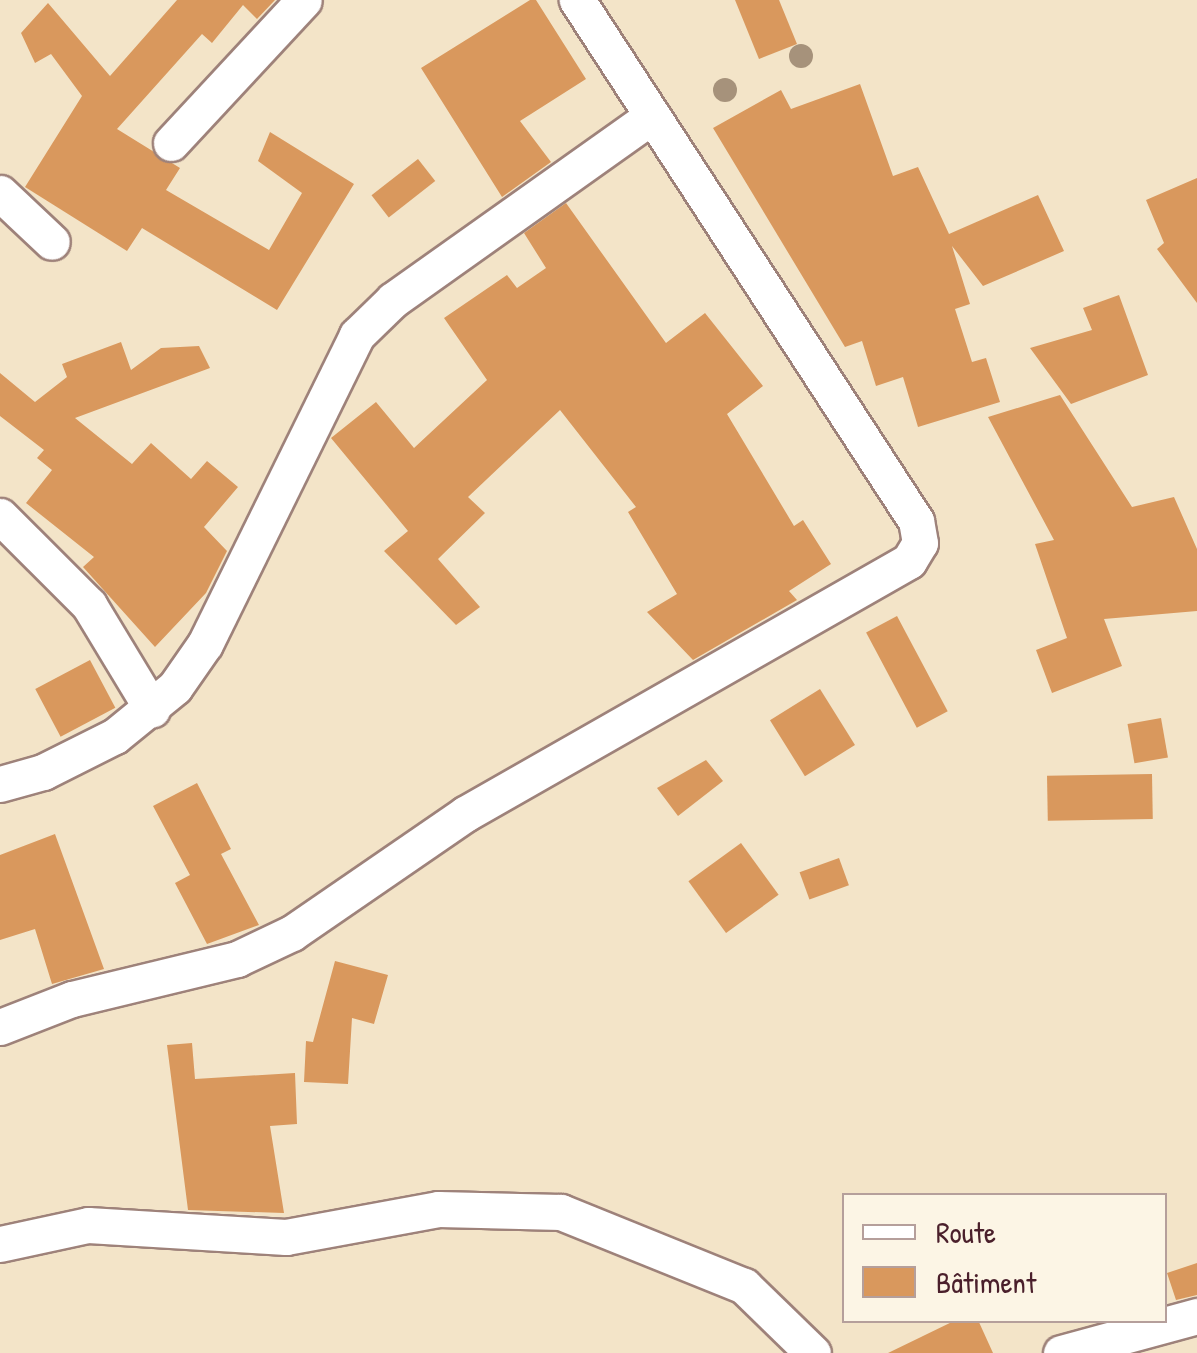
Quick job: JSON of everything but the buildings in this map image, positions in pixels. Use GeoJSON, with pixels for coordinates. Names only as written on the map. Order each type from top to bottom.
{"type":"FeatureCollection","features":[{"type":"Feature","properties":{"kind":"street"},"geometry":{"type":"LineString","coordinates":[[171,143],[304,0]]}},
{"type":"Feature","properties":{"kind":"street"},"geometry":{"type":"LineString","coordinates":[[0,1027],[72,999],[237,959],[292,934],[465,814],[909,561],[920,543],[916,521],[577,0]]}},
{"type":"Feature","properties":{"kind":"street"},"geometry":{"type":"LineString","coordinates":[[0,784],[57,765],[152,710],[205,644],[356,335],[393,300],[652,116]]}},
{"type":"Feature","properties":{"kind":"street"},"geometry":{"type":"LineString","coordinates":[[0,194],[52,242]]}},
{"type":"Feature","properties":{"kind":"street"},"geometry":{"type":"LineString","coordinates":[[0,516],[89,605],[152,710]]}},
{"type":"Feature","properties":{"kind":"street"},"geometry":{"type":"LineString","coordinates":[[0,1244],[88,1225],[286,1237],[438,1210],[560,1212],[735,1281],[813,1353]]}},
{"type":"Feature","properties":{"kind":"street"},"geometry":{"type":"LineString","coordinates":[[1061,1353],[1197,1316]]}}]}
